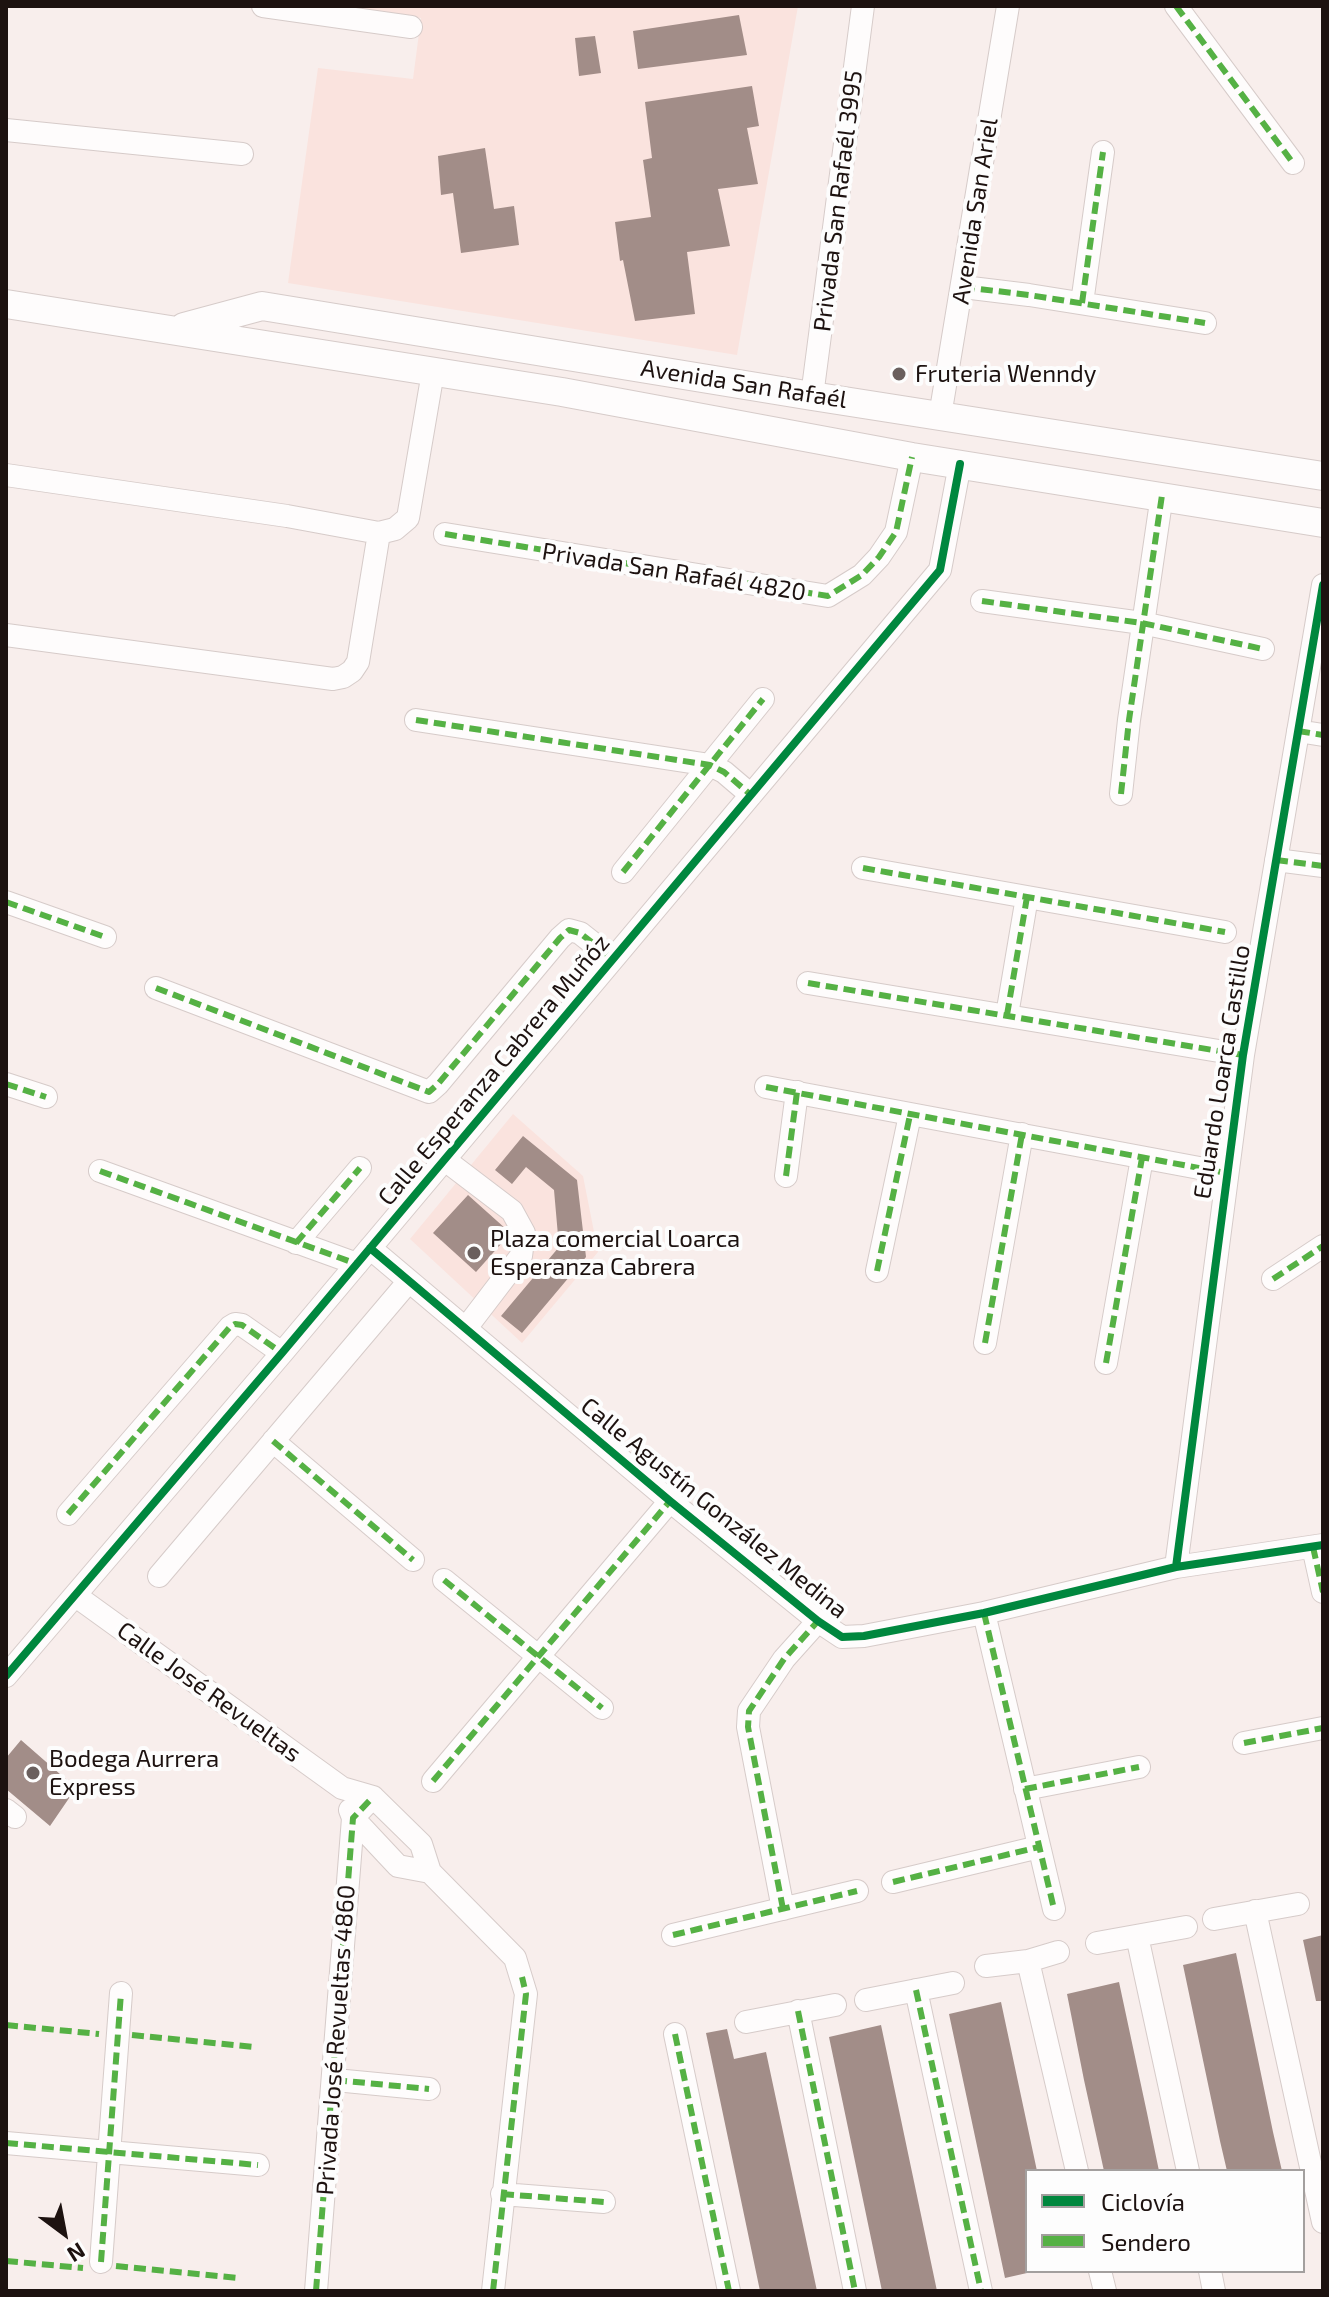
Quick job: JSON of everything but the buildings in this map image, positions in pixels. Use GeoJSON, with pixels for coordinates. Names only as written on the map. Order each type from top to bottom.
{"type":"FeatureCollection","features":[{"type":"Feature","properties":{"kind":"main road","name":"Avenida San Rafaél"},"geometry":{"type":"LineString","coordinates":[[6,304],[562,392],[912,457],[1323,523]]}},
{"type":"Feature","properties":{"kind":"main road","name":"Avenida San Rafaél"},"geometry":{"type":"LineString","coordinates":[[168,331],[262,306],[1323,476]]}},
{"type":"Feature","properties":{"kind":"street"},"geometry":{"type":"LineString","coordinates":[[263,6],[411,27]]}},
{"type":"Feature","properties":{"kind":"street","name":"Privada San Rafaél 3995"},"geometry":{"type":"LineString","coordinates":[[812,396],[863,6]]}},
{"type":"Feature","properties":{"kind":"street","name":"Avenida San Ariel"},"geometry":{"type":"LineString","coordinates":[[940,416],[1008,6]]}},
{"type":"Feature","properties":{"kind":"street"},"geometry":{"type":"LineString","coordinates":[[1176,6],[1293,163]]}},
{"type":"Feature","properties":{"kind":"street"},"geometry":{"type":"LineString","coordinates":[[6,130],[242,154]]}},
{"type":"Feature","properties":{"kind":"street"},"geometry":{"type":"LineString","coordinates":[[1082,303],[1103,152]]}},
{"type":"Feature","properties":{"kind":"street"},"geometry":{"type":"LineString","coordinates":[[963,287],[1205,323]]}},
{"type":"Feature","properties":{"kind":"street"},"geometry":{"type":"LineString","coordinates":[[562,392],[568,355]]}},
{"type":"Feature","properties":{"kind":"street"},"geometry":{"type":"LineString","coordinates":[[6,475],[287,516],[379,533],[395,529],[408,518],[433,372]]}},
{"type":"Feature","properties":{"kind":"street","name":"Privada San Rafaél 4820"},"geometry":{"type":"LineString","coordinates":[[445,534],[828,596],[862,575],[896,532],[912,457]]}},
{"type":"Feature","properties":{"kind":"street","name":"Calle Esperanza Cabrera Muñóz"},"geometry":{"type":"LineString","coordinates":[[6,1676],[364,1256],[940,570],[960,464]]}},
{"type":"Feature","properties":{"kind":"street"},"geometry":{"type":"LineString","coordinates":[[1121,794],[1142,623],[1162,495]]}},
{"type":"Feature","properties":{"kind":"street"},"geometry":{"type":"LineString","coordinates":[[6,635],[333,679],[343,677],[358,662],[379,533]]}},
{"type":"Feature","properties":{"kind":"street","name":"Eduardo Loarca Castillo"},"geometry":{"type":"LineString","coordinates":[[1176,1567],[1243,1055],[1298,731],[1317,643],[1323,585]]}},
{"type":"Feature","properties":{"kind":"street"},"geometry":{"type":"LineString","coordinates":[[982,601],[1142,623],[1263,649]]}},
{"type":"Feature","properties":{"kind":"street"},"geometry":{"type":"LineString","coordinates":[[623,872],[763,699]]}},
{"type":"Feature","properties":{"kind":"street"},"geometry":{"type":"LineString","coordinates":[[416,720],[710,765],[724,772],[751,795]]}},
{"type":"Feature","properties":{"kind":"street"},"geometry":{"type":"LineString","coordinates":[[1298,731],[1323,735]]}},
{"type":"Feature","properties":{"kind":"street"},"geometry":{"type":"LineString","coordinates":[[1276,860],[1323,866]]}},
{"type":"Feature","properties":{"kind":"street"},"geometry":{"type":"LineString","coordinates":[[863,868],[1225,932]]}},
{"type":"Feature","properties":{"kind":"street"},"geometry":{"type":"LineString","coordinates":[[1007,1015],[1027,897]]}},
{"type":"Feature","properties":{"kind":"street"},"geometry":{"type":"LineString","coordinates":[[6,902],[105,937]]}},
{"type":"Feature","properties":{"kind":"street"},"geometry":{"type":"LineString","coordinates":[[156,988],[429,1092],[569,930],[580,933],[613,959]]}},
{"type":"Feature","properties":{"kind":"street"},"geometry":{"type":"LineString","coordinates":[[808,983],[1243,1055]]}},
{"type":"Feature","properties":{"kind":"street"},"geometry":{"type":"LineString","coordinates":[[6,1084],[46,1097]]}},
{"type":"Feature","properties":{"kind":"street"},"geometry":{"type":"LineString","coordinates":[[766,1087],[1226,1173]]}},
{"type":"Feature","properties":{"kind":"street"},"geometry":{"type":"LineString","coordinates":[[786,1176],[797,1092]]}},
{"type":"Feature","properties":{"kind":"street"},"geometry":{"type":"LineString","coordinates":[[877,1271],[910,1115]]}},
{"type":"Feature","properties":{"kind":"street"},"geometry":{"type":"LineString","coordinates":[[985,1343],[1022,1134]]}},
{"type":"Feature","properties":{"kind":"street"},"geometry":{"type":"LineString","coordinates":[[1106,1363],[1142,1158]]}},
{"type":"Feature","properties":{"kind":"street"},"geometry":{"type":"LineString","coordinates":[[445,1160],[512,1211],[524,1233],[521,1256],[466,1328]]}},
{"type":"Feature","properties":{"kind":"street"},"geometry":{"type":"LineString","coordinates":[[296,1243],[360,1168]]}},
{"type":"Feature","properties":{"kind":"street"},"geometry":{"type":"LineString","coordinates":[[100,1171],[296,1243],[364,1256]]}},
{"type":"Feature","properties":{"kind":"street"},"geometry":{"type":"LineString","coordinates":[[1273,1279],[1323,1246]]}},
{"type":"Feature","properties":{"kind":"street","name":"Calle Agustín González Medina"},"geometry":{"type":"LineString","coordinates":[[364,1256],[409,1281],[670,1501],[842,1637],[864,1636],[984,1613],[1176,1567],[1318,1546]]}},
{"type":"Feature","properties":{"kind":"street"},"geometry":{"type":"LineString","coordinates":[[159,1576],[409,1281]]}},
{"type":"Feature","properties":{"kind":"street"},"geometry":{"type":"LineString","coordinates":[[68,1514],[230,1327],[242,1325],[282,1353]]}},
{"type":"Feature","properties":{"kind":"street"},"geometry":{"type":"LineString","coordinates":[[273,1441],[413,1560]]}},
{"type":"Feature","properties":{"kind":"street"},"geometry":{"type":"LineString","coordinates":[[433,1781],[670,1501]]}},
{"type":"Feature","properties":{"kind":"street"},"geometry":{"type":"LineString","coordinates":[[1318,1546],[1323,1592]]}},
{"type":"Feature","properties":{"kind":"street"},"geometry":{"type":"LineString","coordinates":[[444,1580],[602,1708]]}},
{"type":"Feature","properties":{"kind":"street","name":"Calle José Revueltas"},"geometry":{"type":"LineString","coordinates":[[76,1596],[342,1788],[373,1797],[421,1844],[430,1872],[515,1958],[526,1994],[502,2194]]}},
{"type":"Feature","properties":{"kind":"street"},"geometry":{"type":"LineString","coordinates":[[984,1613],[1054,1909]]}},
{"type":"Feature","properties":{"kind":"street"},"geometry":{"type":"LineString","coordinates":[[783,1909],[748,1727],[749,1711],[784,1659],[818,1621]]}},
{"type":"Feature","properties":{"kind":"street"},"geometry":{"type":"LineString","coordinates":[[1244,1743],[1323,1728]]}},
{"type":"Feature","properties":{"kind":"street"},"geometry":{"type":"LineString","coordinates":[[1025,1789],[1139,1767]]}},
{"type":"Feature","properties":{"kind":"street","name":"Calle José Revueltas"},"geometry":{"type":"LineString","coordinates":[[342,1788],[353,1818],[398,1866],[430,1872]]}},
{"type":"Feature","properties":{"kind":"street"},"geometry":{"type":"LineString","coordinates":[[353,1818],[373,1797]]}},
{"type":"Feature","properties":{"kind":"street","name":"Privada José Revueltas 4860"},"geometry":{"type":"LineString","coordinates":[[316,2291],[335,2080],[353,1818]]}},
{"type":"Feature","properties":{"kind":"street"},"geometry":{"type":"LineString","coordinates":[[893,1882],[1039,1847]]}},
{"type":"Feature","properties":{"kind":"street"},"geometry":{"type":"LineString","coordinates":[[673,1935],[857,1891]]}},
{"type":"Feature","properties":{"kind":"street"},"geometry":{"type":"LineString","coordinates":[[1214,1919],[1298,1904]]}},
{"type":"Feature","properties":{"kind":"street"},"geometry":{"type":"LineString","coordinates":[[1255,1911],[1323,2222]]}},
{"type":"Feature","properties":{"kind":"street"},"geometry":{"type":"LineString","coordinates":[[1097,1943],[1186,1927]]}},
{"type":"Feature","properties":{"kind":"street"},"geometry":{"type":"LineString","coordinates":[[1137,1936],[1188,2169]]}},
{"type":"Feature","properties":{"kind":"street"},"geometry":{"type":"LineString","coordinates":[[986,1966],[1028,1961],[1058,1952]]}},
{"type":"Feature","properties":{"kind":"street"},"geometry":{"type":"LineString","coordinates":[[1028,1961],[1077,2169]]}},
{"type":"Feature","properties":{"kind":"street"},"geometry":{"type":"LineString","coordinates":[[866,2000],[953,1983]]}},
{"type":"Feature","properties":{"kind":"street"},"geometry":{"type":"LineString","coordinates":[[916,1990],[981,2291]]}},
{"type":"Feature","properties":{"kind":"street"},"geometry":{"type":"LineString","coordinates":[[101,2262],[121,1993]]}},
{"type":"Feature","properties":{"kind":"street"},"geometry":{"type":"LineString","coordinates":[[746,2022],[835,2005]]}},
{"type":"Feature","properties":{"kind":"street"},"geometry":{"type":"LineString","coordinates":[[798,2011],[855,2291]]}},
{"type":"Feature","properties":{"kind":"street"},"geometry":{"type":"LineString","coordinates":[[675,2034],[729,2291]]}},
{"type":"Feature","properties":{"kind":"street"},"geometry":{"type":"LineString","coordinates":[[335,2080],[429,2089]]}},
{"type":"Feature","properties":{"kind":"street"},"geometry":{"type":"LineString","coordinates":[[6,2143],[258,2165]]}},
{"type":"Feature","properties":{"kind":"street"},"geometry":{"type":"LineString","coordinates":[[493,2291],[502,2194],[604,2202]]}},
{"type":"Feature","properties":{"kind":"shaded area"},"geometry":{"type":"Polygon","coordinates":[[[342,6],[798,6],[737,355],[288,283],[318,68],[413,79],[421,18],[342,6]]]}},
{"type":"Feature","properties":{"kind":"shaded area"},"geometry":{"type":"Polygon","coordinates":[[[513,1114],[583,1176],[598,1252],[522,1343],[410,1239],[513,1114]]]}},
{"type":"Feature","properties":{"kind":"marked path"},"geometry":{"type":"LineString","coordinates":[[1176,6],[1293,163]]}},
{"type":"Feature","properties":{"kind":"marked path"},"geometry":{"type":"LineString","coordinates":[[1082,303],[1103,152]]}},
{"type":"Feature","properties":{"kind":"marked path"},"geometry":{"type":"LineString","coordinates":[[963,287],[1205,323]]}},
{"type":"Feature","properties":{"kind":"marked path"},"geometry":{"type":"LineString","coordinates":[[445,534],[828,596],[862,575],[896,532],[912,457]]}},
{"type":"Feature","properties":{"kind":"marked path"},"geometry":{"type":"LineString","coordinates":[[1121,794],[1162,495]]}},
{"type":"Feature","properties":{"kind":"marked path"},"geometry":{"type":"LineString","coordinates":[[982,601],[1142,623],[1263,649]]}},
{"type":"Feature","properties":{"kind":"marked path"},"geometry":{"type":"LineString","coordinates":[[623,872],[763,699]]}},
{"type":"Feature","properties":{"kind":"marked path"},"geometry":{"type":"LineString","coordinates":[[416,720],[710,765],[724,772],[751,795]]}},
{"type":"Feature","properties":{"kind":"marked path"},"geometry":{"type":"LineString","coordinates":[[1298,731],[1323,735]]}},
{"type":"Feature","properties":{"kind":"marked path"},"geometry":{"type":"LineString","coordinates":[[1276,860],[1323,866]]}},
{"type":"Feature","properties":{"kind":"marked path"},"geometry":{"type":"LineString","coordinates":[[863,868],[1225,932]]}},
{"type":"Feature","properties":{"kind":"marked path"},"geometry":{"type":"LineString","coordinates":[[1007,1015],[1027,897]]}},
{"type":"Feature","properties":{"kind":"marked path"},"geometry":{"type":"LineString","coordinates":[[6,902],[105,937]]}},
{"type":"Feature","properties":{"kind":"marked path"},"geometry":{"type":"LineString","coordinates":[[156,988],[429,1092],[569,930],[580,933],[613,959]]}},
{"type":"Feature","properties":{"kind":"marked path"},"geometry":{"type":"LineString","coordinates":[[808,983],[1243,1055]]}},
{"type":"Feature","properties":{"kind":"marked path"},"geometry":{"type":"LineString","coordinates":[[6,1084],[46,1097]]}},
{"type":"Feature","properties":{"kind":"marked path"},"geometry":{"type":"LineString","coordinates":[[766,1087],[1226,1173]]}},
{"type":"Feature","properties":{"kind":"marked path"},"geometry":{"type":"LineString","coordinates":[[786,1176],[797,1092]]}},
{"type":"Feature","properties":{"kind":"marked path"},"geometry":{"type":"LineString","coordinates":[[877,1271],[910,1115]]}},
{"type":"Feature","properties":{"kind":"marked path"},"geometry":{"type":"LineString","coordinates":[[985,1343],[1022,1134]]}},
{"type":"Feature","properties":{"kind":"marked path"},"geometry":{"type":"LineString","coordinates":[[1106,1363],[1142,1158]]}},
{"type":"Feature","properties":{"kind":"marked path"},"geometry":{"type":"LineString","coordinates":[[296,1243],[360,1168]]}},
{"type":"Feature","properties":{"kind":"marked path"},"geometry":{"type":"LineString","coordinates":[[100,1171],[357,1264]]}},
{"type":"Feature","properties":{"kind":"marked path"},"geometry":{"type":"LineString","coordinates":[[1273,1279],[1323,1246]]}},
{"type":"Feature","properties":{"kind":"marked path"},"geometry":{"type":"LineString","coordinates":[[68,1514],[230,1327],[242,1325],[282,1353]]}},
{"type":"Feature","properties":{"kind":"marked path"},"geometry":{"type":"LineString","coordinates":[[273,1441],[413,1560]]}},
{"type":"Feature","properties":{"kind":"marked path"},"geometry":{"type":"LineString","coordinates":[[433,1781],[670,1501]]}},
{"type":"Feature","properties":{"kind":"marked path"},"geometry":{"type":"LineString","coordinates":[[1313,1547],[1323,1592]]}},
{"type":"Feature","properties":{"kind":"marked path"},"geometry":{"type":"LineString","coordinates":[[444,1580],[602,1708]]}},
{"type":"Feature","properties":{"kind":"marked path"},"geometry":{"type":"LineString","coordinates":[[984,1613],[1054,1909]]}},
{"type":"Feature","properties":{"kind":"marked path"},"geometry":{"type":"LineString","coordinates":[[783,1909],[748,1727],[749,1711],[784,1659],[818,1621]]}},
{"type":"Feature","properties":{"kind":"marked path"},"geometry":{"type":"LineString","coordinates":[[1244,1743],[1323,1728]]}},
{"type":"Feature","properties":{"kind":"marked path"},"geometry":{"type":"LineString","coordinates":[[1025,1789],[1139,1767]]}},
{"type":"Feature","properties":{"kind":"marked path"},"geometry":{"type":"LineString","coordinates":[[316,2291],[353,1818],[373,1797]]}},
{"type":"Feature","properties":{"kind":"marked path"},"geometry":{"type":"LineString","coordinates":[[893,1882],[1039,1847]]}},
{"type":"Feature","properties":{"kind":"marked path"},"geometry":{"type":"LineString","coordinates":[[673,1935],[857,1891]]}},
{"type":"Feature","properties":{"kind":"marked path"},"geometry":{"type":"LineString","coordinates":[[493,2291],[526,1994],[522,1977]]}},
{"type":"Feature","properties":{"kind":"marked path"},"geometry":{"type":"LineString","coordinates":[[916,1990],[981,2291]]}},
{"type":"Feature","properties":{"kind":"marked path"},"geometry":{"type":"LineString","coordinates":[[101,2262],[121,1993]]}},
{"type":"Feature","properties":{"kind":"marked path"},"geometry":{"type":"LineString","coordinates":[[798,2011],[855,2291]]}},
{"type":"Feature","properties":{"kind":"marked path"},"geometry":{"type":"LineString","coordinates":[[6,2025],[99,2034]]}},
{"type":"Feature","properties":{"kind":"marked path"},"geometry":{"type":"LineString","coordinates":[[675,2034],[729,2291]]}},
{"type":"Feature","properties":{"kind":"marked path"},"geometry":{"type":"LineString","coordinates":[[132,2035],[255,2047]]}},
{"type":"Feature","properties":{"kind":"marked path"},"geometry":{"type":"LineString","coordinates":[[335,2080],[429,2089]]}},
{"type":"Feature","properties":{"kind":"marked path"},"geometry":{"type":"LineString","coordinates":[[6,2143],[258,2165]]}},
{"type":"Feature","properties":{"kind":"marked path"},"geometry":{"type":"LineString","coordinates":[[502,2194],[604,2202]]}},
{"type":"Feature","properties":{"kind":"marked path"},"geometry":{"type":"LineString","coordinates":[[6,2261],[83,2268]]}},
{"type":"Feature","properties":{"kind":"marked path"},"geometry":{"type":"LineString","coordinates":[[116,2266],[239,2278]]}},
{"type":"Feature","properties":{"kind":"cycle path"},"geometry":{"type":"LineString","coordinates":[[6,1676],[282,1353],[940,570],[960,464]]}},
{"type":"Feature","properties":{"kind":"cycle path"},"geometry":{"type":"LineString","coordinates":[[1176,1567],[1243,1055],[1323,585]]}},
{"type":"Feature","properties":{"kind":"cycle path"},"geometry":{"type":"LineString","coordinates":[[370,1248],[670,1501],[842,1637],[864,1636],[984,1613],[1176,1567],[1323,1545]]}},
{"type":"Feature","properties":{"kind":"place","name":"Fruteria Wenndy"},"geometry":{"type":"Point","coordinates":[899,374]}},
{"type":"Feature","properties":{"kind":"place","name":"Plaza comercial Loarca Esperanza Cabrera"},"geometry":{"type":"Point","coordinates":[474,1253]}},
{"type":"Feature","properties":{"kind":"place","name":"Bodega Aurrera Express"},"geometry":{"type":"Point","coordinates":[33,1773]}}]}
